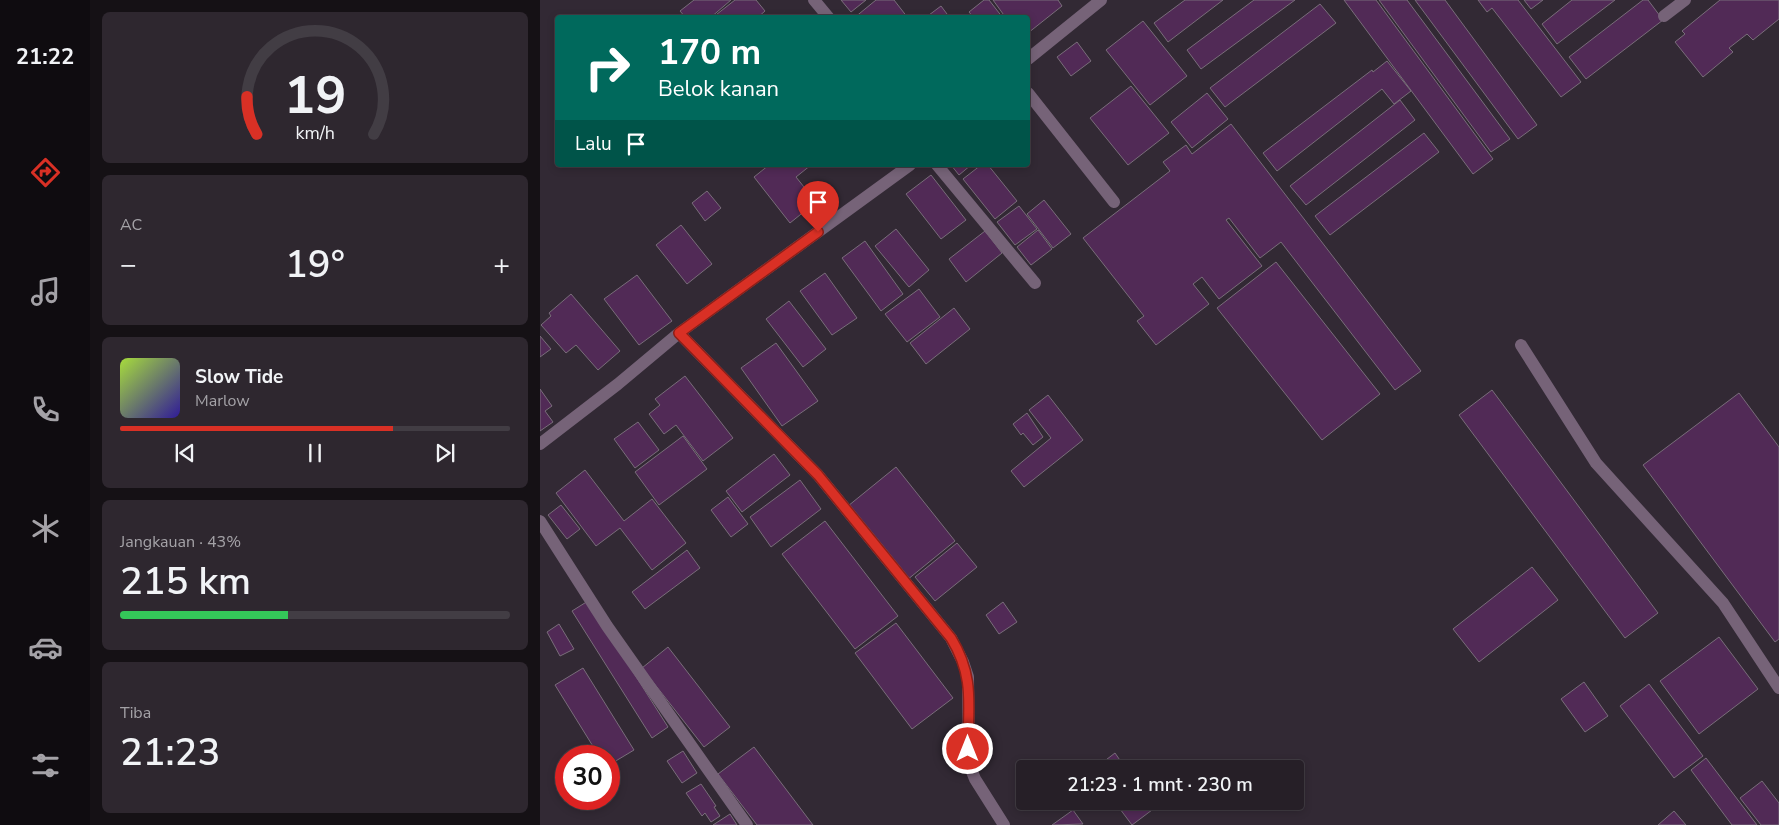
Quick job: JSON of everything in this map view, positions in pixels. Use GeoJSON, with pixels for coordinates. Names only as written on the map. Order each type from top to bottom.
{"type":"FeatureCollection","features":[{"type":"Feature","properties":{"kind":"street"},"geometry":{"type":"LineString","coordinates":[[814,0],[827,15]]}},
{"type":"Feature","properties":{"kind":"street"},"geometry":{"type":"LineString","coordinates":[[1030,56],[1101,0]]}},
{"type":"Feature","properties":{"kind":"street"},"geometry":{"type":"LineString","coordinates":[[1664,16],[1685,0]]}},
{"type":"Feature","properties":{"kind":"street"},"geometry":{"type":"LineString","coordinates":[[1030,96],[1114,202]]}},
{"type":"Feature","properties":{"kind":"street"},"geometry":{"type":"LineString","coordinates":[[540,444],[618,384],[679,333],[907,167]]}},
{"type":"Feature","properties":{"kind":"street"},"geometry":{"type":"LineString","coordinates":[[939,167],[1036,283]]}},
{"type":"Feature","properties":{"kind":"street"},"geometry":{"type":"LineString","coordinates":[[679,333],[818,475],[951,638],[968,677],[969,764],[975,779],[1004,825]]}},
{"type":"Feature","properties":{"kind":"street"},"geometry":{"type":"LineString","coordinates":[[1521,345],[1596,463],[1723,603],[1779,688]]}},
{"type":"Feature","properties":{"kind":"street"},"geometry":{"type":"LineString","coordinates":[[540,521],[607,626],[746,825]]}},
{"type":"Feature","properties":{"kind":"building"},"geometry":{"type":"Polygon","coordinates":[[[694,0],[731,0],[714,15],[683,15],[680,11],[694,0]]]}},
{"type":"Feature","properties":{"kind":"building"},"geometry":{"type":"Polygon","coordinates":[[[735,0],[756,0],[765,11],[760,15],[716,15],[735,0]]]}},
{"type":"Feature","properties":{"kind":"building"},"geometry":{"type":"Polygon","coordinates":[[[841,0],[866,0],[851,12],[841,0]]]}},
{"type":"Feature","properties":{"kind":"building"},"geometry":{"type":"Polygon","coordinates":[[[876,0],[894,0],[906,15],[858,15],[876,0]]]}},
{"type":"Feature","properties":{"kind":"building"},"geometry":{"type":"Polygon","coordinates":[[[984,0],[989,0],[1001,15],[972,15],[969,12],[984,0]]]}},
{"type":"Feature","properties":{"kind":"building"},"geometry":{"type":"Polygon","coordinates":[[[993,0],[1058,0],[1062,6],[1030,31],[1030,15],[1004,15],[993,0]]]}},
{"type":"Feature","properties":{"kind":"building"},"geometry":{"type":"Polygon","coordinates":[[[1185,0],[1223,0],[1168,42],[1154,23],[1185,0]]]}},
{"type":"Feature","properties":{"kind":"building"},"geometry":{"type":"Polygon","coordinates":[[[1254,0],[1295,0],[1201,69],[1187,50],[1254,0]]]}},
{"type":"Feature","properties":{"kind":"building"},"geometry":{"type":"Polygon","coordinates":[[[1344,0],[1376,0],[1493,159],[1473,174],[1344,0]]]}},
{"type":"Feature","properties":{"kind":"building"},"geometry":{"type":"Polygon","coordinates":[[[1379,0],[1407,0],[1510,139],[1491,152],[1379,0]]]}},
{"type":"Feature","properties":{"kind":"building"},"geometry":{"type":"Polygon","coordinates":[[[1415,0],[1445,0],[1537,125],[1518,139],[1415,0]]]}},
{"type":"Feature","properties":{"kind":"building"},"geometry":{"type":"Polygon","coordinates":[[[1478,0],[1518,0],[1581,82],[1561,97],[1492,8],[1487,12],[1478,0]]]}},
{"type":"Feature","properties":{"kind":"building"},"geometry":{"type":"Polygon","coordinates":[[[1524,0],[1543,0],[1531,9],[1524,0]]]}},
{"type":"Feature","properties":{"kind":"building"},"geometry":{"type":"Polygon","coordinates":[[[1572,0],[1615,0],[1557,44],[1542,24],[1572,0]]]}},
{"type":"Feature","properties":{"kind":"building"},"geometry":{"type":"Polygon","coordinates":[[[1643,0],[1648,0],[1663,20],[1586,79],[1569,57],[1643,0]]]}},
{"type":"Feature","properties":{"kind":"building"},"geometry":{"type":"Polygon","coordinates":[[[1720,0],[1779,0],[1779,19],[1753,40],[1747,34],[1729,48],[1733,52],[1703,77],[1675,42],[1685,34],[1682,31],[1720,0]]]}},
{"type":"Feature","properties":{"kind":"building"},"geometry":{"type":"Polygon","coordinates":[[[1320,4],[1336,23],[1225,107],[1210,88],[1320,4]]]}},
{"type":"Feature","properties":{"kind":"building"},"geometry":{"type":"Polygon","coordinates":[[[941,6],[948,15],[929,15],[941,6]]]}},
{"type":"Feature","properties":{"kind":"building"},"geometry":{"type":"Polygon","coordinates":[[[1143,21],[1187,76],[1150,105],[1106,50],[1143,21]]]}},
{"type":"Feature","properties":{"kind":"building"},"geometry":{"type":"Polygon","coordinates":[[[1077,42],[1091,61],[1071,76],[1057,57],[1077,42]]]}},
{"type":"Feature","properties":{"kind":"building"},"geometry":{"type":"Polygon","coordinates":[[[1387,61],[1411,91],[1394,104],[1382,89],[1277,171],[1263,153],[1372,70],[1373,72],[1387,61]]]}},
{"type":"Feature","properties":{"kind":"building"},"geometry":{"type":"Polygon","coordinates":[[[1131,86],[1169,133],[1128,165],[1090,118],[1131,86]]]}},
{"type":"Feature","properties":{"kind":"building"},"geometry":{"type":"Polygon","coordinates":[[[1207,93],[1228,119],[1192,148],[1171,122],[1207,93]]]}},
{"type":"Feature","properties":{"kind":"building"},"geometry":{"type":"Polygon","coordinates":[[[1400,100],[1415,120],[1306,205],[1290,186],[1400,100]]]}},
{"type":"Feature","properties":{"kind":"building"},"geometry":{"type":"Polygon","coordinates":[[[1231,124],[1421,371],[1395,390],[1281,242],[1260,258],[1229,218],[1226,220],[1262,266],[1219,299],[1202,277],[1193,284],[1209,304],[1156,345],[1137,321],[1144,316],[1083,238],[1170,171],[1163,162],[1186,145],[1192,154],[1231,124]]]}},
{"type":"Feature","properties":{"kind":"building"},"geometry":{"type":"Polygon","coordinates":[[[1424,133],[1439,152],[1330,235],[1315,216],[1424,133]]]}},
{"type":"Feature","properties":{"kind":"building"},"geometry":{"type":"Polygon","coordinates":[[[766,167],[808,167],[796,177],[816,202],[790,223],[754,177],[766,167]]]}},
{"type":"Feature","properties":{"kind":"building"},"geometry":{"type":"Polygon","coordinates":[[[953,167],[969,167],[959,175],[953,167]]]}},
{"type":"Feature","properties":{"kind":"building"},"geometry":{"type":"Polygon","coordinates":[[[978,167],[990,167],[1017,201],[995,219],[963,179],[978,167]]]}},
{"type":"Feature","properties":{"kind":"building"},"geometry":{"type":"Polygon","coordinates":[[[931,175],[966,220],[941,239],[906,194],[931,175]]]}},
{"type":"Feature","properties":{"kind":"building"},"geometry":{"type":"Polygon","coordinates":[[[707,191],[721,208],[705,221],[692,203],[707,191]]]}},
{"type":"Feature","properties":{"kind":"building"},"geometry":{"type":"Polygon","coordinates":[[[1044,200],[1071,234],[1053,248],[1027,214],[1044,200]]]}},
{"type":"Feature","properties":{"kind":"building"},"geometry":{"type":"Polygon","coordinates":[[[1019,206],[1037,229],[1015,245],[997,222],[1019,206]]]}},
{"type":"Feature","properties":{"kind":"building"},"geometry":{"type":"Polygon","coordinates":[[[681,225],[712,264],[687,284],[656,245],[681,225]]]}},
{"type":"Feature","properties":{"kind":"building"},"geometry":{"type":"Polygon","coordinates":[[[896,229],[929,270],[909,287],[875,246],[896,229]]]}},
{"type":"Feature","properties":{"kind":"building"},"geometry":{"type":"Polygon","coordinates":[[[1038,230],[1052,249],[1031,265],[1017,247],[1038,230]]]}},
{"type":"Feature","properties":{"kind":"building"},"geometry":{"type":"Polygon","coordinates":[[[985,231],[1002,253],[966,282],[949,259],[985,231]]]}},
{"type":"Feature","properties":{"kind":"building"},"geometry":{"type":"Polygon","coordinates":[[[865,241],[903,294],[881,311],[842,258],[865,241]]]}},
{"type":"Feature","properties":{"kind":"building"},"geometry":{"type":"Polygon","coordinates":[[[1276,262],[1380,394],[1322,440],[1217,308],[1276,262]]]}},
{"type":"Feature","properties":{"kind":"building"},"geometry":{"type":"Polygon","coordinates":[[[825,273],[857,318],[832,335],[800,291],[825,273]]]}},
{"type":"Feature","properties":{"kind":"building"},"geometry":{"type":"Polygon","coordinates":[[[637,275],[672,321],[639,345],[604,299],[637,275]]]}},
{"type":"Feature","properties":{"kind":"building"},"geometry":{"type":"Polygon","coordinates":[[[919,289],[940,317],[907,342],[885,314],[919,289]]]}},
{"type":"Feature","properties":{"kind":"building"},"geometry":{"type":"Polygon","coordinates":[[[571,294],[620,351],[598,370],[576,345],[566,353],[541,325],[551,316],[549,313],[571,294]]]}},
{"type":"Feature","properties":{"kind":"building"},"geometry":{"type":"Polygon","coordinates":[[[789,301],[826,349],[803,367],[766,319],[789,301]]]}},
{"type":"Feature","properties":{"kind":"building"},"geometry":{"type":"Polygon","coordinates":[[[954,308],[970,329],[926,364],[910,343],[954,308]]]}},
{"type":"Feature","properties":{"kind":"building"},"geometry":{"type":"Polygon","coordinates":[[[540,336],[551,349],[540,357],[540,336]]]}},
{"type":"Feature","properties":{"kind":"building"},"geometry":{"type":"Polygon","coordinates":[[[776,343],[818,401],[782,426],[741,368],[776,343]]]}},
{"type":"Feature","properties":{"kind":"building"},"geometry":{"type":"Polygon","coordinates":[[[685,376],[733,438],[703,461],[676,425],[664,434],[649,414],[660,405],[655,399],[685,376]]]}},
{"type":"Feature","properties":{"kind":"building"},"geometry":{"type":"Polygon","coordinates":[[[540,389],[552,406],[545,411],[553,422],[540,431],[540,389]]]}},
{"type":"Feature","properties":{"kind":"building"},"geometry":{"type":"Polygon","coordinates":[[[1492,390],[1658,613],[1625,638],[1459,415],[1492,390]]]}},
{"type":"Feature","properties":{"kind":"building"},"geometry":{"type":"Polygon","coordinates":[[[1739,393],[1779,447],[1779,639],[1775,642],[1643,465],[1739,393]]]}},
{"type":"Feature","properties":{"kind":"building"},"geometry":{"type":"Polygon","coordinates":[[[1048,395],[1083,440],[1024,487],[1011,471],[1051,438],[1029,410],[1048,395]]]}},
{"type":"Feature","properties":{"kind":"building"},"geometry":{"type":"Polygon","coordinates":[[[1027,413],[1043,437],[1033,445],[1023,433],[1021,435],[1013,424],[1027,413]]]}},
{"type":"Feature","properties":{"kind":"building"},"geometry":{"type":"Polygon","coordinates":[[[638,422],[659,450],[635,468],[614,439],[638,422]]]}},
{"type":"Feature","properties":{"kind":"building"},"geometry":{"type":"Polygon","coordinates":[[[683,436],[707,469],[659,505],[635,472],[683,436]]]}},
{"type":"Feature","properties":{"kind":"building"},"geometry":{"type":"Polygon","coordinates":[[[774,454],[790,475],[742,512],[726,491],[774,454]]]}},
{"type":"Feature","properties":{"kind":"building"},"geometry":{"type":"Polygon","coordinates":[[[896,467],[955,541],[907,580],[848,506],[896,467]]]}},
{"type":"Feature","properties":{"kind":"building"},"geometry":{"type":"Polygon","coordinates":[[[585,470],[624,521],[652,499],[686,543],[652,570],[620,528],[596,546],[556,493],[585,470]]]}},
{"type":"Feature","properties":{"kind":"building"},"geometry":{"type":"Polygon","coordinates":[[[800,480],[821,509],[771,547],[750,517],[800,480]]]}},
{"type":"Feature","properties":{"kind":"building"},"geometry":{"type":"Polygon","coordinates":[[[728,497],[748,524],[731,537],[711,510],[728,497]]]}},
{"type":"Feature","properties":{"kind":"building"},"geometry":{"type":"Polygon","coordinates":[[[561,505],[580,529],[567,539],[548,515],[561,505]]]}},
{"type":"Feature","properties":{"kind":"building"},"geometry":{"type":"Polygon","coordinates":[[[825,521],[898,616],[855,649],[782,554],[825,521]]]}},
{"type":"Feature","properties":{"kind":"building"},"geometry":{"type":"Polygon","coordinates":[[[957,543],[977,567],[935,601],[915,577],[957,543]]]}},
{"type":"Feature","properties":{"kind":"building"},"geometry":{"type":"Polygon","coordinates":[[[687,550],[700,568],[645,609],[632,592],[687,550]]]}},
{"type":"Feature","properties":{"kind":"building"},"geometry":{"type":"Polygon","coordinates":[[[1532,567],[1558,600],[1479,662],[1453,629],[1532,567]]]}},
{"type":"Feature","properties":{"kind":"building"},"geometry":{"type":"Polygon","coordinates":[[[588,601],[668,727],[652,738],[572,611],[588,601]]]}},
{"type":"Feature","properties":{"kind":"building"},"geometry":{"type":"Polygon","coordinates":[[[1003,602],[1017,622],[999,634],[986,615],[1003,602]]]}},
{"type":"Feature","properties":{"kind":"building"},"geometry":{"type":"Polygon","coordinates":[[[896,623],[953,698],[912,729],[855,653],[896,623]]]}},
{"type":"Feature","properties":{"kind":"building"},"geometry":{"type":"Polygon","coordinates":[[[559,624],[574,649],[560,656],[547,632],[559,624]]]}},
{"type":"Feature","properties":{"kind":"building"},"geometry":{"type":"Polygon","coordinates":[[[1719,637],[1758,689],[1699,734],[1660,681],[1719,637]]]}},
{"type":"Feature","properties":{"kind":"building"},"geometry":{"type":"Polygon","coordinates":[[[668,647],[730,727],[704,747],[642,668],[668,647]]]}},
{"type":"Feature","properties":{"kind":"building"},"geometry":{"type":"Polygon","coordinates":[[[583,668],[634,750],[620,758],[620,745],[592,745],[555,685],[583,668]]]}},
{"type":"Feature","properties":{"kind":"building"},"geometry":{"type":"Polygon","coordinates":[[[1584,682],[1608,716],[1585,732],[1561,699],[1584,682]]]}},
{"type":"Feature","properties":{"kind":"building"},"geometry":{"type":"Polygon","coordinates":[[[1649,684],[1703,756],[1674,778],[1620,706],[1649,684]]]}},
{"type":"Feature","properties":{"kind":"building"},"geometry":{"type":"Polygon","coordinates":[[[754,747],[813,825],[757,825],[718,774],[754,747]]]}},
{"type":"Feature","properties":{"kind":"building"},"geometry":{"type":"Polygon","coordinates":[[[683,751],[697,773],[682,783],[667,761],[683,751]]]}},
{"type":"Feature","properties":{"kind":"building"},"geometry":{"type":"Polygon","coordinates":[[[1115,753],[1120,760],[1106,760],[1115,753]]]}},
{"type":"Feature","properties":{"kind":"building"},"geometry":{"type":"Polygon","coordinates":[[[1706,758],[1757,825],[1732,825],[1691,770],[1706,758]]]}},
{"type":"Feature","properties":{"kind":"building"},"geometry":{"type":"Polygon","coordinates":[[[1762,781],[1779,803],[1779,825],[1761,825],[1740,798],[1762,781]]]}},
{"type":"Feature","properties":{"kind":"building"},"geometry":{"type":"Polygon","coordinates":[[[701,784],[716,806],[714,807],[720,816],[711,822],[705,813],[702,816],[686,793],[701,784]]]}},
{"type":"Feature","properties":{"kind":"building"},"geometry":{"type":"Polygon","coordinates":[[[1073,810],[1083,824],[1052,825],[1073,810]]]}},
{"type":"Feature","properties":{"kind":"building"},"geometry":{"type":"Polygon","coordinates":[[[1121,810],[1152,810],[1132,825],[1121,810]]]}},
{"type":"Feature","properties":{"kind":"building"},"geometry":{"type":"Polygon","coordinates":[[[1674,811],[1686,825],[1658,825],[1674,811]]]}},
{"type":"Feature","properties":{"kind":"building"},"geometry":{"type":"Polygon","coordinates":[[[730,814],[737,825],[713,825],[730,814]]]}},
{"type":"Feature","properties":{"kind":"route"},"geometry":{"type":"LineString","coordinates":[[818,232],[679,333],[818,475],[951,638],[958,649],[968,677],[968,749]]}}]}
